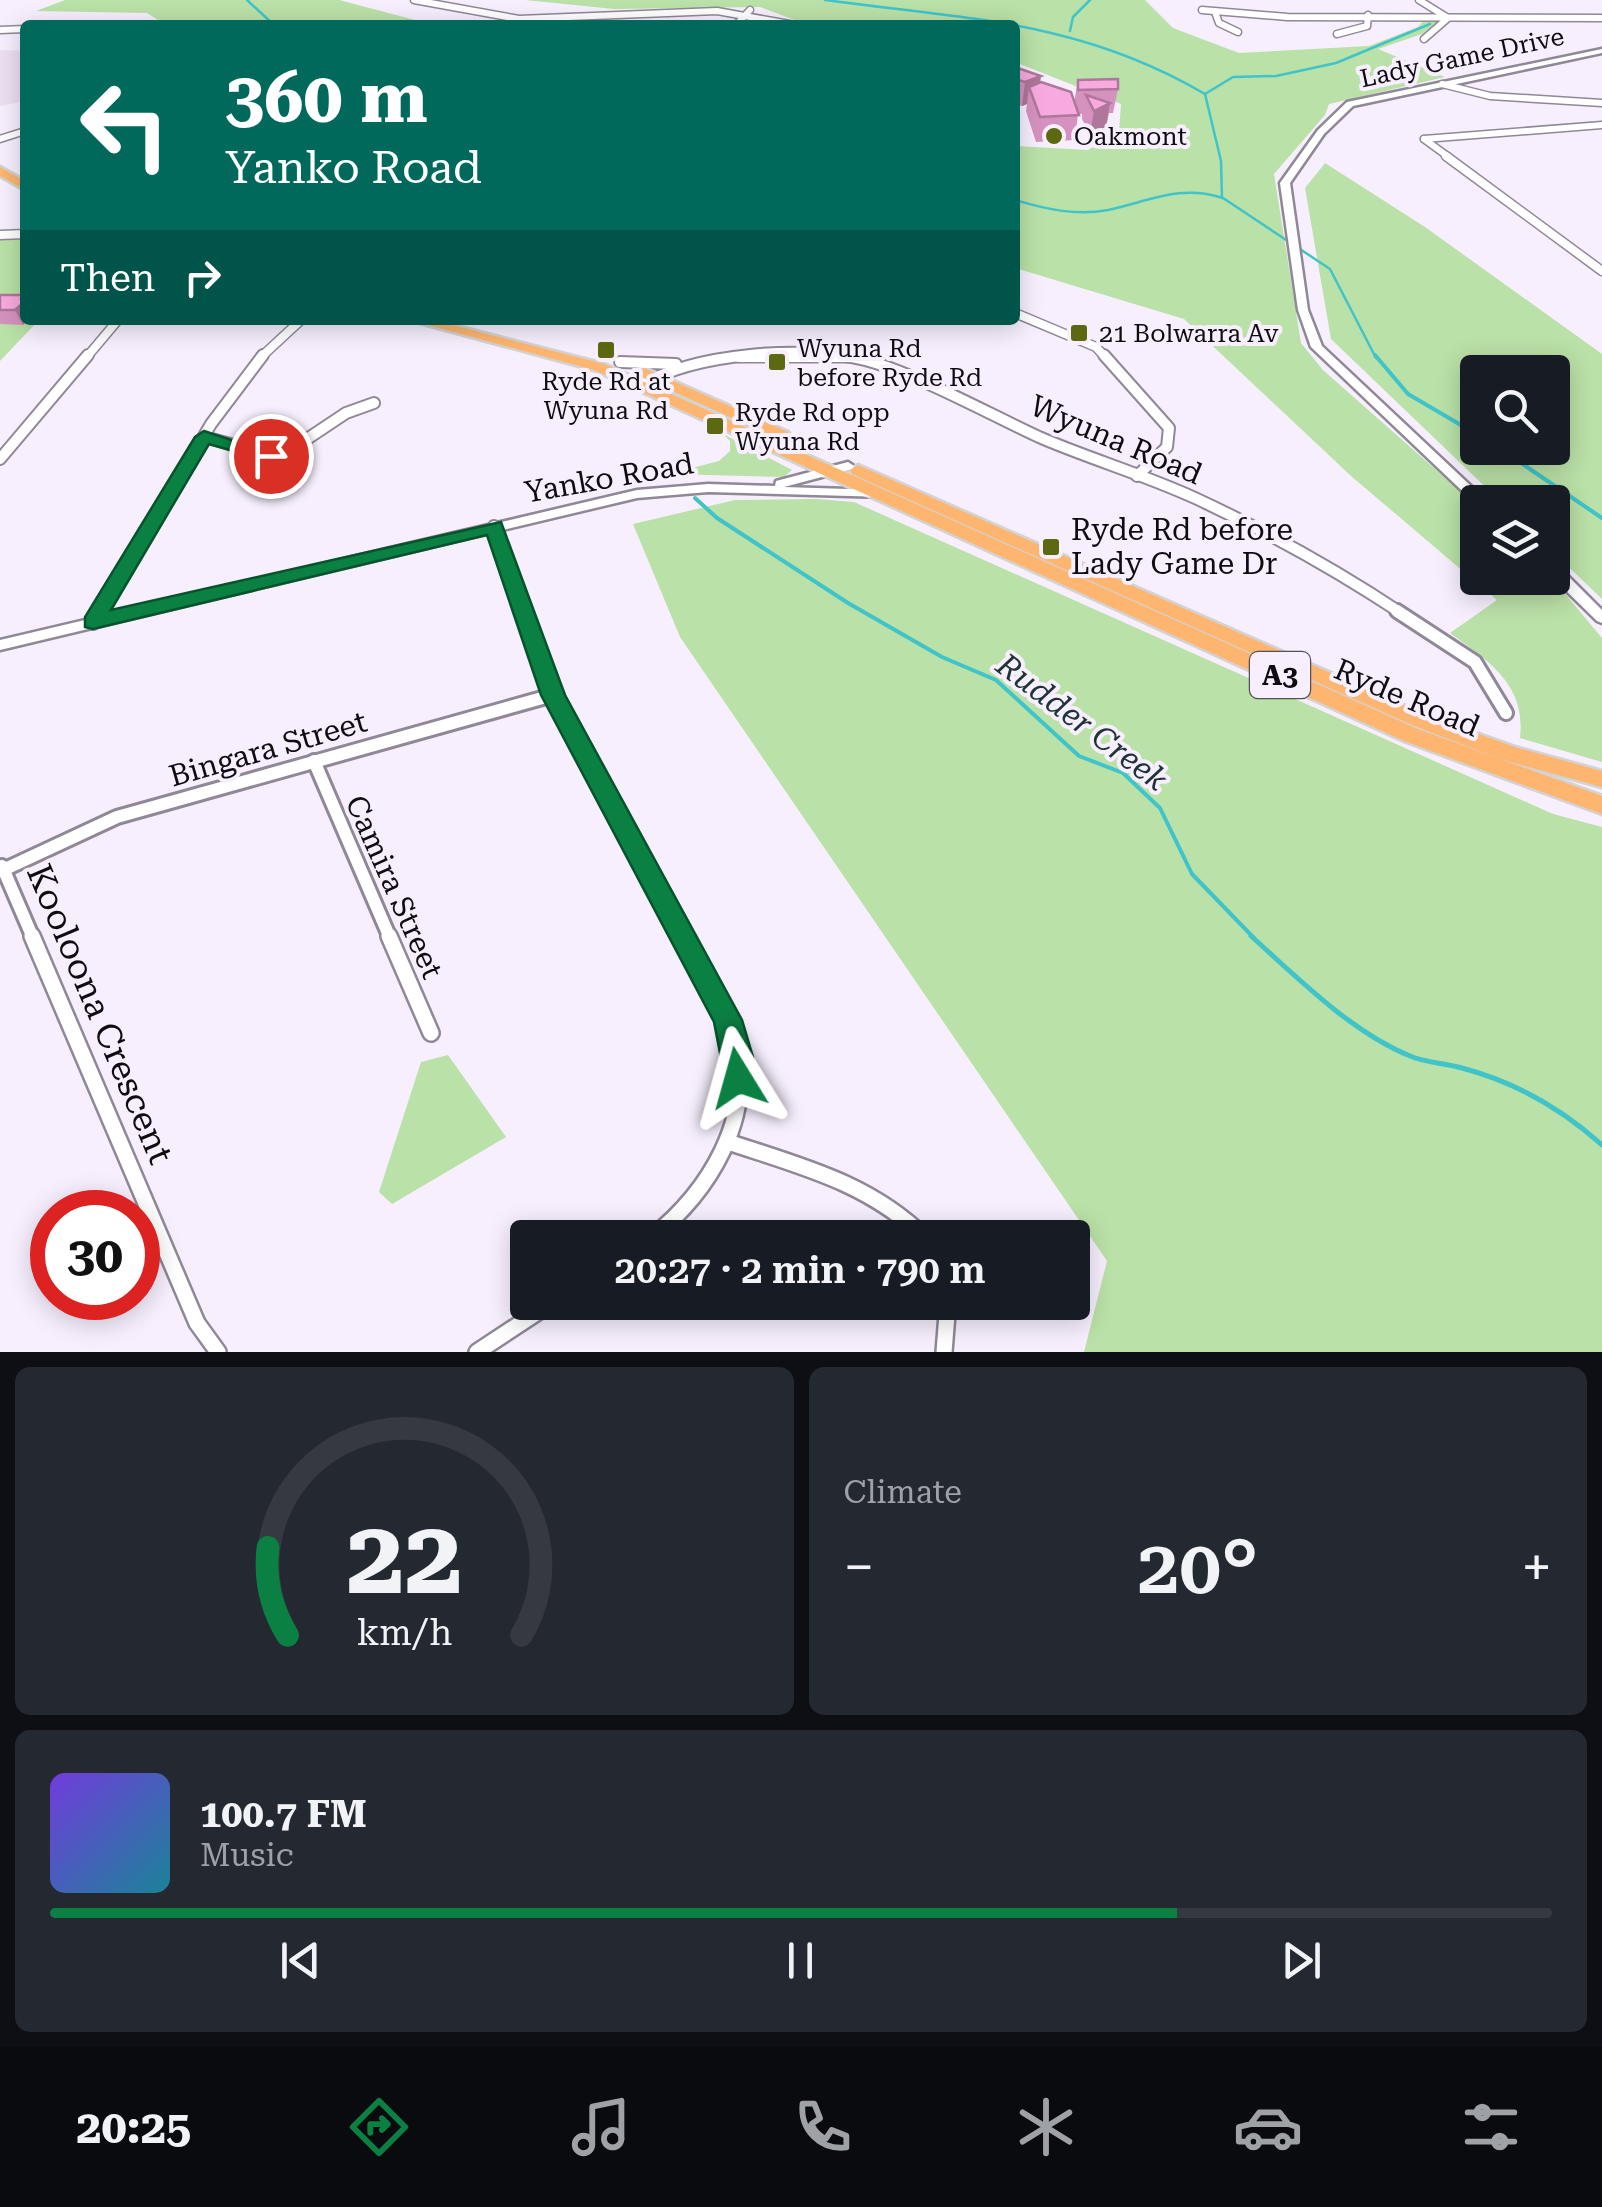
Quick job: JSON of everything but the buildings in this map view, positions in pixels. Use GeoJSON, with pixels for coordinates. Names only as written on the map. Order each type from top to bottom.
{"type":"FeatureCollection","features":[{"type":"Feature","properties":{"kind":"highway","name":"Ryde Road"},"geometry":{"type":"LineString","coordinates":[[438,325],[546,350],[653,381]]}},
{"type":"Feature","properties":{"kind":"highway","name":"Ryde Road"},"geometry":{"type":"LineString","coordinates":[[479,325],[620,362],[880,494],[1412,736],[1602,805]]}},
{"type":"Feature","properties":{"kind":"highway","name":"Ryde Road"},"geometry":{"type":"LineString","coordinates":[[836,470],[1419,720],[1594,774]]}},
{"type":"Feature","properties":{"kind":"main road","name":"Lady Game Drive"},"geometry":{"type":"LineString","coordinates":[[1464,485],[1317,347],[1303,310],[1285,183],[1342,109],[1371,96],[1602,51]]}},
{"type":"Feature","properties":{"kind":"main road","name":"Yanko Road"},"geometry":{"type":"LineString","coordinates":[[762,490],[836,470]]}},
{"type":"Feature","properties":{"kind":"main road","name":"Yanko Road"},"geometry":{"type":"LineString","coordinates":[[793,491],[836,470]]}},
{"type":"Feature","properties":{"kind":"main road","name":"Yanko Road"},"geometry":{"type":"LineString","coordinates":[[0,646],[494,526],[668,490],[880,494]]}},
{"type":"Feature","properties":{"kind":"main road"},"geometry":{"type":"LineString","coordinates":[[1570,586],[1602,618]]}},
{"type":"Feature","properties":{"kind":"street"},"geometry":{"type":"LineString","coordinates":[[414,0],[553,20],[690,9],[750,10],[780,20]]}},
{"type":"Feature","properties":{"kind":"street"},"geometry":{"type":"LineString","coordinates":[[1419,0],[1446,16]]}},
{"type":"Feature","properties":{"kind":"street"},"geometry":{"type":"LineString","coordinates":[[741,20],[750,10]]}},
{"type":"Feature","properties":{"kind":"street"},"geometry":{"type":"LineString","coordinates":[[1202,10],[1287,17],[1602,18]]}},
{"type":"Feature","properties":{"kind":"street"},"geometry":{"type":"LineString","coordinates":[[1214,12],[1219,23],[1238,32]]}},
{"type":"Feature","properties":{"kind":"street"},"geometry":{"type":"LineString","coordinates":[[1337,34],[1367,26],[1368,15]]}},
{"type":"Feature","properties":{"kind":"street"},"geometry":{"type":"LineString","coordinates":[[1424,39],[1448,20],[1446,16]]}},
{"type":"Feature","properties":{"kind":"street"},"geometry":{"type":"LineString","coordinates":[[1442,84],[1490,96],[1602,102]]}},
{"type":"Feature","properties":{"kind":"street"},"geometry":{"type":"LineString","coordinates":[[1602,125],[1424,139],[1602,271]]}},
{"type":"Feature","properties":{"kind":"street"},"geometry":{"type":"LineString","coordinates":[[1020,315],[1096,347],[1165,422],[1170,434],[1167,447],[1136,476]]}},
{"type":"Feature","properties":{"kind":"street"},"geometry":{"type":"LineString","coordinates":[[0,459],[114,325]]}},
{"type":"Feature","properties":{"kind":"street"},"geometry":{"type":"LineString","coordinates":[[93,622],[204,437],[259,354],[295,325]]}},
{"type":"Feature","properties":{"kind":"street","name":"Wyuna Road"},"geometry":{"type":"LineString","coordinates":[[620,362],[686,364],[824,354],[857,358],[1193,498],[1348,578],[1474,662],[1491,682],[1506,713]]}},
{"type":"Feature","properties":{"kind":"street","name":"Wyuna Road"},"geometry":{"type":"LineString","coordinates":[[653,381],[709,363]]}},
{"type":"Feature","properties":{"kind":"street","name":"Wyuna Road"},"geometry":{"type":"LineString","coordinates":[[653,381],[686,364]]}},
{"type":"Feature","properties":{"kind":"street"},"geometry":{"type":"LineString","coordinates":[[204,437],[282,462],[346,412],[374,403]]}},
{"type":"Feature","properties":{"kind":"street"},"geometry":{"type":"LineString","coordinates":[[494,526],[553,695],[728,1020],[738,1057],[737,1100],[728,1142],[701,1189],[674,1220]]}},
{"type":"Feature","properties":{"kind":"street","name":"Bingara Street"},"geometry":{"type":"LineString","coordinates":[[2,866],[117,817],[553,695]]}},
{"type":"Feature","properties":{"kind":"street","name":"Camira Street"},"geometry":{"type":"LineString","coordinates":[[314,761],[431,1032]]}},
{"type":"Feature","properties":{"kind":"street","name":"Kooloona Crescent"},"geometry":{"type":"LineString","coordinates":[[2,866],[190,1308],[218,1352]]}},
{"type":"Feature","properties":{"kind":"street"},"geometry":{"type":"LineString","coordinates":[[728,1142],[877,1194],[910,1220]]}},
{"type":"Feature","properties":{"kind":"street"},"geometry":{"type":"LineString","coordinates":[[476,1352],[525,1320]]}},
{"type":"Feature","properties":{"kind":"street"},"geometry":{"type":"LineString","coordinates":[[944,1352],[947,1320]]}},
{"type":"Feature","properties":{"kind":"shaded area"},"geometry":{"type":"Polygon","coordinates":[[[0,50],[20,51],[20,102],[0,106],[0,50]]]}},
{"type":"Feature","properties":{"kind":"green space"},"geometry":{"type":"Polygon","coordinates":[[[65,0],[339,0],[415,20],[158,20],[147,13],[36,11],[65,0]]]}},
{"type":"Feature","properties":{"kind":"green space"},"geometry":{"type":"Polygon","coordinates":[[[525,0],[1145,0],[1173,28],[1239,53],[1369,46],[1418,27],[1426,18],[1439,21],[1422,34],[1378,49],[1445,77],[1329,104],[1325,115],[1274,174],[1301,343],[1323,370],[1460,491],[1460,569],[1351,476],[1184,319],[1020,270],[1020,146],[1088,150],[1119,132],[1121,104],[1020,64],[1020,20],[795,20],[760,7],[614,9],[525,0]]]}},
{"type":"Feature","properties":{"kind":"green space"},"geometry":{"type":"Polygon","coordinates":[[[1325,163],[1425,227],[1602,354],[1602,599],[1570,568],[1570,485],[1483,485],[1462,465],[1570,465],[1570,355],[1460,355],[1460,463],[1331,339],[1305,188],[1325,163]]]}},
{"type":"Feature","properties":{"kind":"green space"},"geometry":{"type":"Polygon","coordinates":[[[20,239],[20,325],[34,325],[0,361],[0,240],[20,239]]]}},
{"type":"Feature","properties":{"kind":"green space"},"geometry":{"type":"Polygon","coordinates":[[[723,434],[792,470],[784,477],[669,474],[719,461],[730,451],[730,441],[723,434]]]}},
{"type":"Feature","properties":{"kind":"green space"},"geometry":{"type":"Polygon","coordinates":[[[735,500],[854,502],[1553,814],[1602,827],[1602,1352],[1084,1352],[1107,1261],[1090,1236],[1090,1220],[1079,1220],[680,637],[633,524],[735,500]]]}},
{"type":"Feature","properties":{"kind":"green space"},"geometry":{"type":"Polygon","coordinates":[[[1491,595],[1566,595],[1602,638],[1602,762],[1520,738],[1520,719],[1511,689],[1491,665],[1450,633],[1497,600],[1491,595]]]}},
{"type":"Feature","properties":{"kind":"green space"},"geometry":{"type":"Polygon","coordinates":[[[448,1055],[506,1137],[392,1204],[379,1192],[421,1062],[448,1055]]]}},
{"type":"Feature","properties":{"kind":"waterway"},"geometry":{"type":"LineString","coordinates":[[247,0],[269,20]]}},
{"type":"Feature","properties":{"kind":"waterway"},"geometry":{"type":"LineString","coordinates":[[825,0],[981,20]]}},
{"type":"Feature","properties":{"kind":"waterway"},"geometry":{"type":"LineString","coordinates":[[1070,31],[1073,17],[1090,0]]}},
{"type":"Feature","properties":{"kind":"waterway"},"geometry":{"type":"LineString","coordinates":[[1205,94],[1233,77],[1276,76],[1336,63],[1430,24]]}},
{"type":"Feature","properties":{"kind":"waterway"},"geometry":{"type":"LineString","coordinates":[[1020,26],[1112,51],[1205,94]]}},
{"type":"Feature","properties":{"kind":"waterway"},"geometry":{"type":"LineString","coordinates":[[1205,94],[1221,161],[1222,198]]}},
{"type":"Feature","properties":{"kind":"waterway"},"geometry":{"type":"LineString","coordinates":[[1020,201],[1084,212],[1179,193],[1222,198]]}},
{"type":"Feature","properties":{"kind":"waterway"},"geometry":{"type":"LineString","coordinates":[[1222,198],[1330,269],[1376,358]]}},
{"type":"Feature","properties":{"kind":"waterway"},"geometry":{"type":"LineString","coordinates":[[1375,355],[1408,394],[1460,424]]}},
{"type":"Feature","properties":{"kind":"waterway"},"geometry":{"type":"LineString","coordinates":[[1524,465],[1602,518]]}},
{"type":"Feature","properties":{"kind":"waterway","name":"Rudder Creek"},"geometry":{"type":"LineString","coordinates":[[695,498],[717,518],[848,603],[942,657],[996,680],[1079,756],[1123,773],[1160,808],[1192,874],[1254,938]]}},
{"type":"Feature","properties":{"kind":"waterway","name":"Rudder Creek"},"geometry":{"type":"LineString","coordinates":[[1251,936],[1326,1003],[1388,1046],[1519,1089],[1571,1120],[1602,1145]]}},
{"type":"Feature","properties":{"kind":"place","name":"Oakmont"},"geometry":{"type":"Point","coordinates":[1054,136]}},
{"type":"Feature","properties":{"kind":"place","name":"21 Bolwarra Av"},"geometry":{"type":"Point","coordinates":[1079,333]}},
{"type":"Feature","properties":{"kind":"place","name":"Ryde Rd at Wyuna Rd"},"geometry":{"type":"Point","coordinates":[606,350]}},
{"type":"Feature","properties":{"kind":"place","name":"Wyuna Rd before Ryde Rd"},"geometry":{"type":"Point","coordinates":[777,362]}},
{"type":"Feature","properties":{"kind":"place","name":"Ryde Rd opp Wyuna Rd"},"geometry":{"type":"Point","coordinates":[715,426]}},
{"type":"Feature","properties":{"kind":"place","name":"Ryde Rd before Lady Game Dr"},"geometry":{"type":"Point","coordinates":[1051,547]}},
{"type":"Feature","properties":{"kind":"route"},"geometry":{"type":"LineString","coordinates":[[271,456],[204,437],[176,479],[144,543],[93,622],[494,526],[553,695],[716,994],[738,1057],[738,1078]]}}]}
